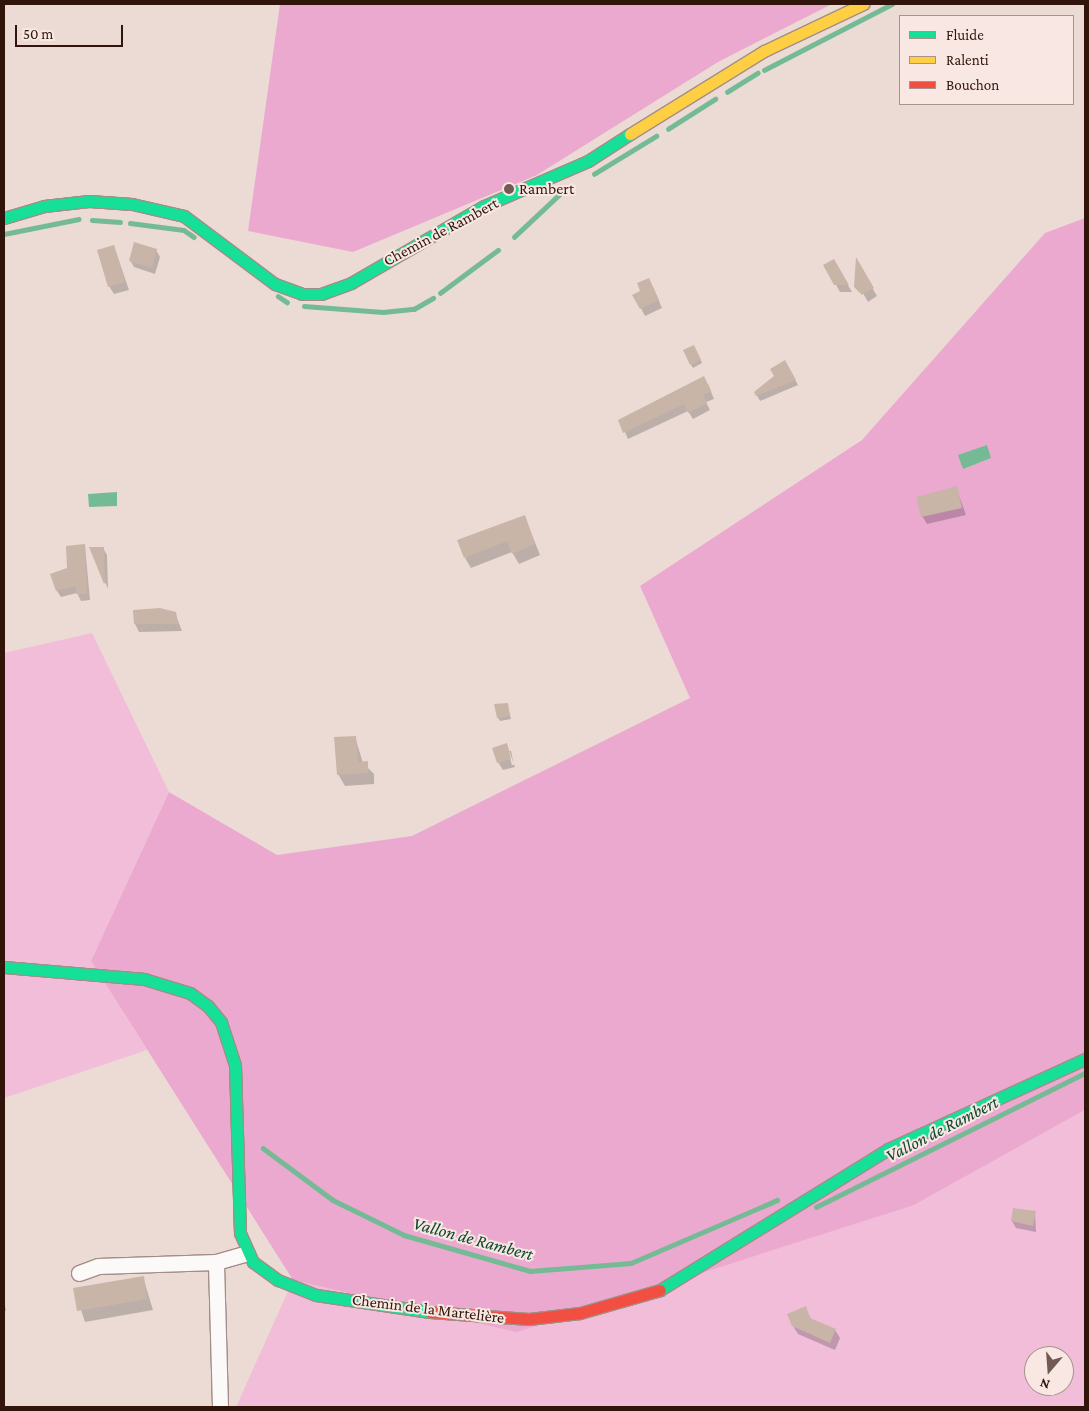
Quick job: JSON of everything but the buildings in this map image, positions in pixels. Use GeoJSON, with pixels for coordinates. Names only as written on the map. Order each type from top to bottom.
{"type":"FeatureCollection","features":[{"type":"Feature","properties":{"kind":"street","name":"Chemin de Rambert"},"geometry":{"type":"LineString","coordinates":[[4,218],[44,206],[88,201],[132,204],[184,216],[275,284],[302,294],[321,294],[351,282],[484,206],[588,161],[764,50],[863,4]]}},
{"type":"Feature","properties":{"kind":"street","name":"Chemin de la Martelière"},"geometry":{"type":"LineString","coordinates":[[4,967],[144,980],[190,994],[208,1006],[221,1022],[235,1065],[240,1233],[248,1253],[278,1280],[316,1295],[503,1319],[604,1308],[673,1284],[800,1202],[931,1127],[1019,1093],[1085,1059]]}},
{"type":"Feature","properties":{"kind":"street"},"geometry":{"type":"LineString","coordinates":[[79,1273],[98,1266],[216,1262],[248,1253]]}},
{"type":"Feature","properties":{"kind":"street"},"geometry":{"type":"LineString","coordinates":[[216,1262],[220,1407]]}},
{"type":"Feature","properties":{"kind":"shaded area"},"geometry":{"type":"Polygon","coordinates":[[[280,4],[832,4],[718,62],[537,175],[353,252],[248,231],[280,4]]]}},
{"type":"Feature","properties":{"kind":"shaded area"},"geometry":{"type":"Polygon","coordinates":[[[1085,218],[1085,1110],[914,1205],[517,1332],[293,1280],[91,961],[169,792],[277,855],[412,836],[690,698],[640,586],[862,440],[1045,233],[1085,218]]]}},
{"type":"Feature","properties":{"kind":"shaded area"},"geometry":{"type":"Polygon","coordinates":[[[987,445],[991,458],[963,469],[958,455],[987,445]]]}},
{"type":"Feature","properties":{"kind":"shaded area"},"geometry":{"type":"Polygon","coordinates":[[[117,492],[117,506],[89,507],[88,494],[117,492]]]}},
{"type":"Feature","properties":{"kind":"shaded area"},"geometry":{"type":"Polygon","coordinates":[[[92,633],[169,792],[91,961],[147,1050],[4,1098],[4,653],[92,633]]]}},
{"type":"Feature","properties":{"kind":"shaded area"},"geometry":{"type":"Polygon","coordinates":[[[1085,1110],[1085,1407],[236,1407],[293,1280],[914,1205],[1085,1110]]]}},
{"type":"Feature","properties":{"kind":"waterway"},"geometry":{"type":"LineString","coordinates":[[764,70],[892,4]]}},
{"type":"Feature","properties":{"kind":"waterway"},"geometry":{"type":"LineString","coordinates":[[727,92],[757,73]]}},
{"type":"Feature","properties":{"kind":"waterway"},"geometry":{"type":"LineString","coordinates":[[668,129],[715,99]]}},
{"type":"Feature","properties":{"kind":"waterway"},"geometry":{"type":"LineString","coordinates":[[594,174],[656,136]]}},
{"type":"Feature","properties":{"kind":"waterway"},"geometry":{"type":"LineString","coordinates":[[514,237],[564,190]]}},
{"type":"Feature","properties":{"kind":"waterway"},"geometry":{"type":"LineString","coordinates":[[4,234],[79,219]]}},
{"type":"Feature","properties":{"kind":"waterway"},"geometry":{"type":"LineString","coordinates":[[92,220],[120,222]]}},
{"type":"Feature","properties":{"kind":"waterway"},"geometry":{"type":"LineString","coordinates":[[130,223],[184,230],[194,237]]}},
{"type":"Feature","properties":{"kind":"waterway"},"geometry":{"type":"LineString","coordinates":[[440,293],[498,250]]}},
{"type":"Feature","properties":{"kind":"waterway"},"geometry":{"type":"LineString","coordinates":[[278,296],[287,302]]}},
{"type":"Feature","properties":{"kind":"waterway"},"geometry":{"type":"LineString","coordinates":[[304,306],[383,312],[414,309],[433,298]]}},
{"type":"Feature","properties":{"kind":"waterway","name":"Vallon de Rambert"},"geometry":{"type":"LineString","coordinates":[[816,1207],[1085,1073]]}},
{"type":"Feature","properties":{"kind":"waterway","name":"Vallon de Rambert"},"geometry":{"type":"LineString","coordinates":[[263,1148],[333,1200],[404,1235],[530,1271],[631,1263],[777,1200]]}},
{"type":"Feature","properties":{"kind":"traffic: fast"},"geometry":{"type":"LineString","coordinates":[[4,218],[44,206],[89,201],[132,204],[184,216],[275,284],[302,294],[321,294],[351,283],[484,206],[588,161],[630,134]]}},
{"type":"Feature","properties":{"kind":"traffic: fast"},"geometry":{"type":"LineString","coordinates":[[4,967],[144,979],[190,993],[208,1006],[221,1022],[235,1065],[240,1233],[253,1262],[278,1280],[316,1295],[430,1312]]}},
{"type":"Feature","properties":{"kind":"traffic: fast"},"geometry":{"type":"LineString","coordinates":[[660,1290],[888,1149],[1085,1059]]}},
{"type":"Feature","properties":{"kind":"traffic: slow"},"geometry":{"type":"LineString","coordinates":[[630,134],[764,51],[863,4]]}},
{"type":"Feature","properties":{"kind":"traffic: jam"},"geometry":{"type":"LineString","coordinates":[[430,1312],[529,1319],[580,1313],[660,1290]]}},
{"type":"Feature","properties":{"kind":"place","name":"Rambert"},"geometry":{"type":"Point","coordinates":[509,189]}}]}
